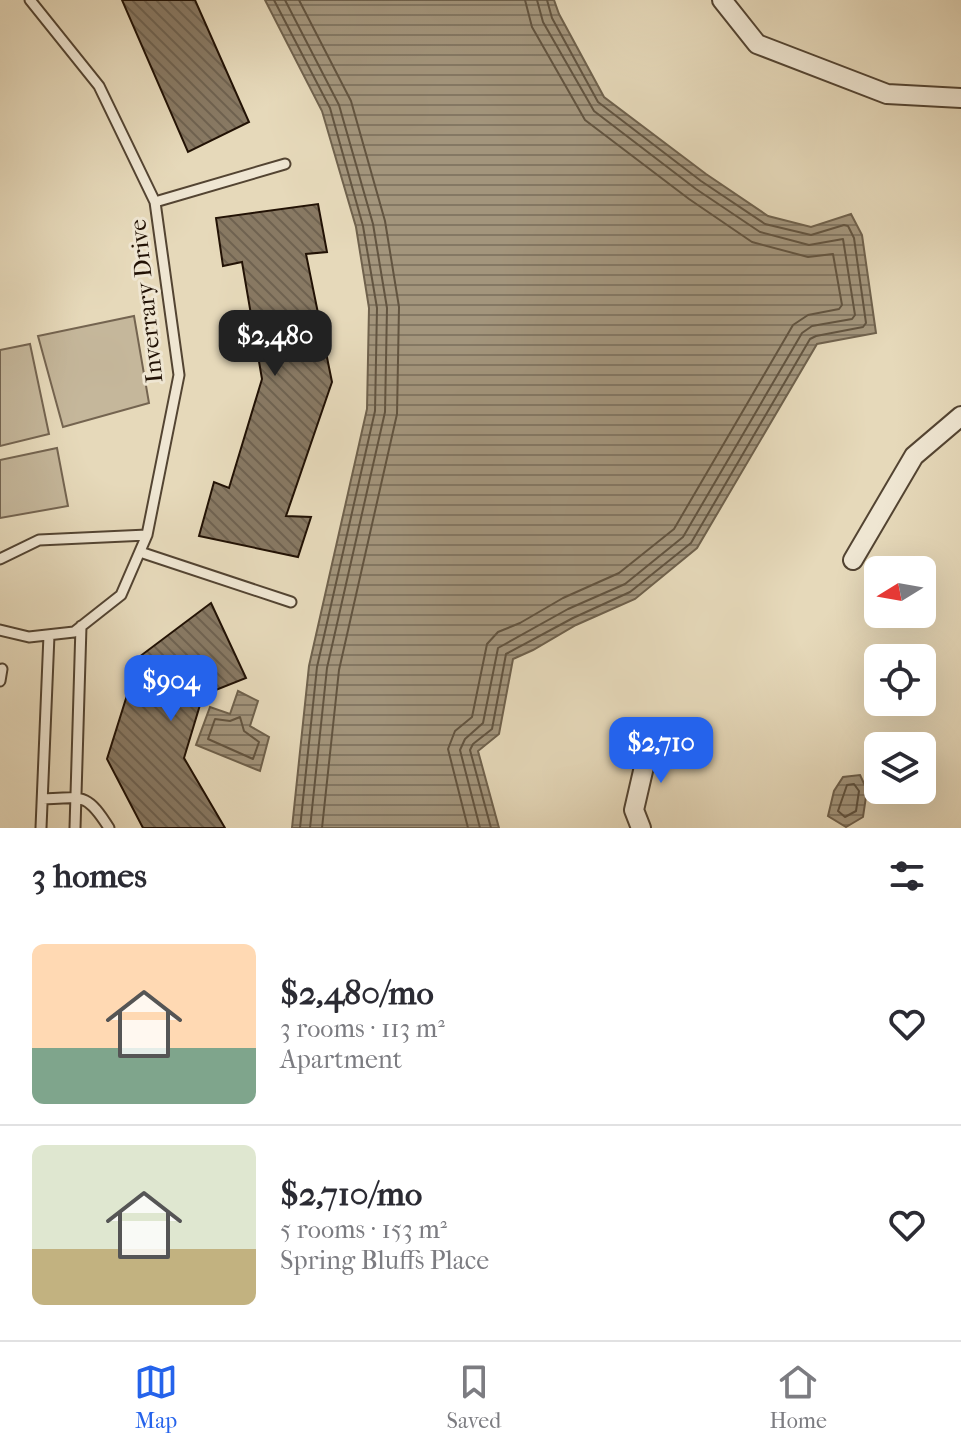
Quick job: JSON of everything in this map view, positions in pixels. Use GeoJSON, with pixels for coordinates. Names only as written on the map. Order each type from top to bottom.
{"type":"FeatureCollection","features":[{"type":"Feature","properties":{"kind":"street"},"geometry":{"type":"LineString","coordinates":[[722,0],[757,44],[887,94],[961,98]]}},
{"type":"Feature","properties":{"kind":"street"},"geometry":{"type":"LineString","coordinates":[[853,560],[914,456],[961,416]]}},
{"type":"Feature","properties":{"kind":"street"},"geometry":{"type":"LineString","coordinates":[[641,828],[634,810],[649,745]]}},
{"type":"Feature","properties":{"kind":"lane","name":"Inverrary Drive"},"geometry":{"type":"LineString","coordinates":[[0,630],[29,637],[74,632],[121,595],[147,535],[179,375],[155,202],[99,86],[30,0]]}},
{"type":"Feature","properties":{"kind":"lane"},"geometry":{"type":"LineString","coordinates":[[155,202],[285,164]]}},
{"type":"Feature","properties":{"kind":"lane"},"geometry":{"type":"LineString","coordinates":[[0,559],[39,540],[147,535]]}},
{"type":"Feature","properties":{"kind":"lane"},"geometry":{"type":"LineString","coordinates":[[140,552],[291,602]]}},
{"type":"Feature","properties":{"kind":"lane"},"geometry":{"type":"LineString","coordinates":[[75,828],[81,626]]}},
{"type":"Feature","properties":{"kind":"lane"},"geometry":{"type":"LineString","coordinates":[[41,828],[49,635]]}},
{"type":"Feature","properties":{"kind":"lane"},"geometry":{"type":"LineString","coordinates":[[0,681],[2,669]]}},
{"type":"Feature","properties":{"kind":"lane"},"geometry":{"type":"LineString","coordinates":[[43,799],[77,798],[95,805],[109,828]]}},
{"type":"Feature","properties":{"kind":"shaded area"},"geometry":{"type":"Polygon","coordinates":[[[134,316],[149,403],[63,427],[38,336],[134,316]]]}},
{"type":"Feature","properties":{"kind":"shaded area"},"geometry":{"type":"Polygon","coordinates":[[[30,344],[49,434],[0,446],[0,350],[30,344]]]}},
{"type":"Feature","properties":{"kind":"shaded area"},"geometry":{"type":"Polygon","coordinates":[[[57,448],[68,506],[0,518],[0,460],[57,448]]]}},
{"type":"Feature","properties":{"kind":"water"},"geometry":{"type":"Polygon","coordinates":[[[265,0],[554,0],[604,97],[706,174],[768,216],[811,227],[851,214],[862,235],[876,333],[817,344],[697,548],[635,599],[576,625],[513,659],[499,734],[478,751],[499,828],[292,828],[309,666],[367,409],[369,308],[356,227],[322,111],[265,0]]]}},
{"type":"Feature","properties":{"kind":"water"},"geometry":{"type":"Polygon","coordinates":[[[238,691],[258,701],[250,726],[269,737],[260,771],[196,745],[210,707],[230,714],[238,691]]]}},
{"type":"Feature","properties":{"kind":"water"},"geometry":{"type":"Polygon","coordinates":[[[860,775],[864,784],[863,817],[846,827],[828,816],[834,791],[843,777],[860,775]]]}},
{"type":"Feature","properties":{"kind":"building"},"geometry":{"type":"Polygon","coordinates":[[[122,0],[195,0],[249,122],[188,152],[122,0]]]}},
{"type":"Feature","properties":{"kind":"building"},"geometry":{"type":"Polygon","coordinates":[[[318,204],[327,252],[306,254],[332,382],[286,516],[311,517],[298,557],[199,536],[214,482],[229,488],[262,379],[242,262],[223,266],[216,218],[318,204]]]}},
{"type":"Feature","properties":{"kind":"building"},"geometry":{"type":"Polygon","coordinates":[[[211,603],[246,678],[203,695],[184,758],[225,828],[143,828],[107,759],[139,657],[211,603]]]}}]}
